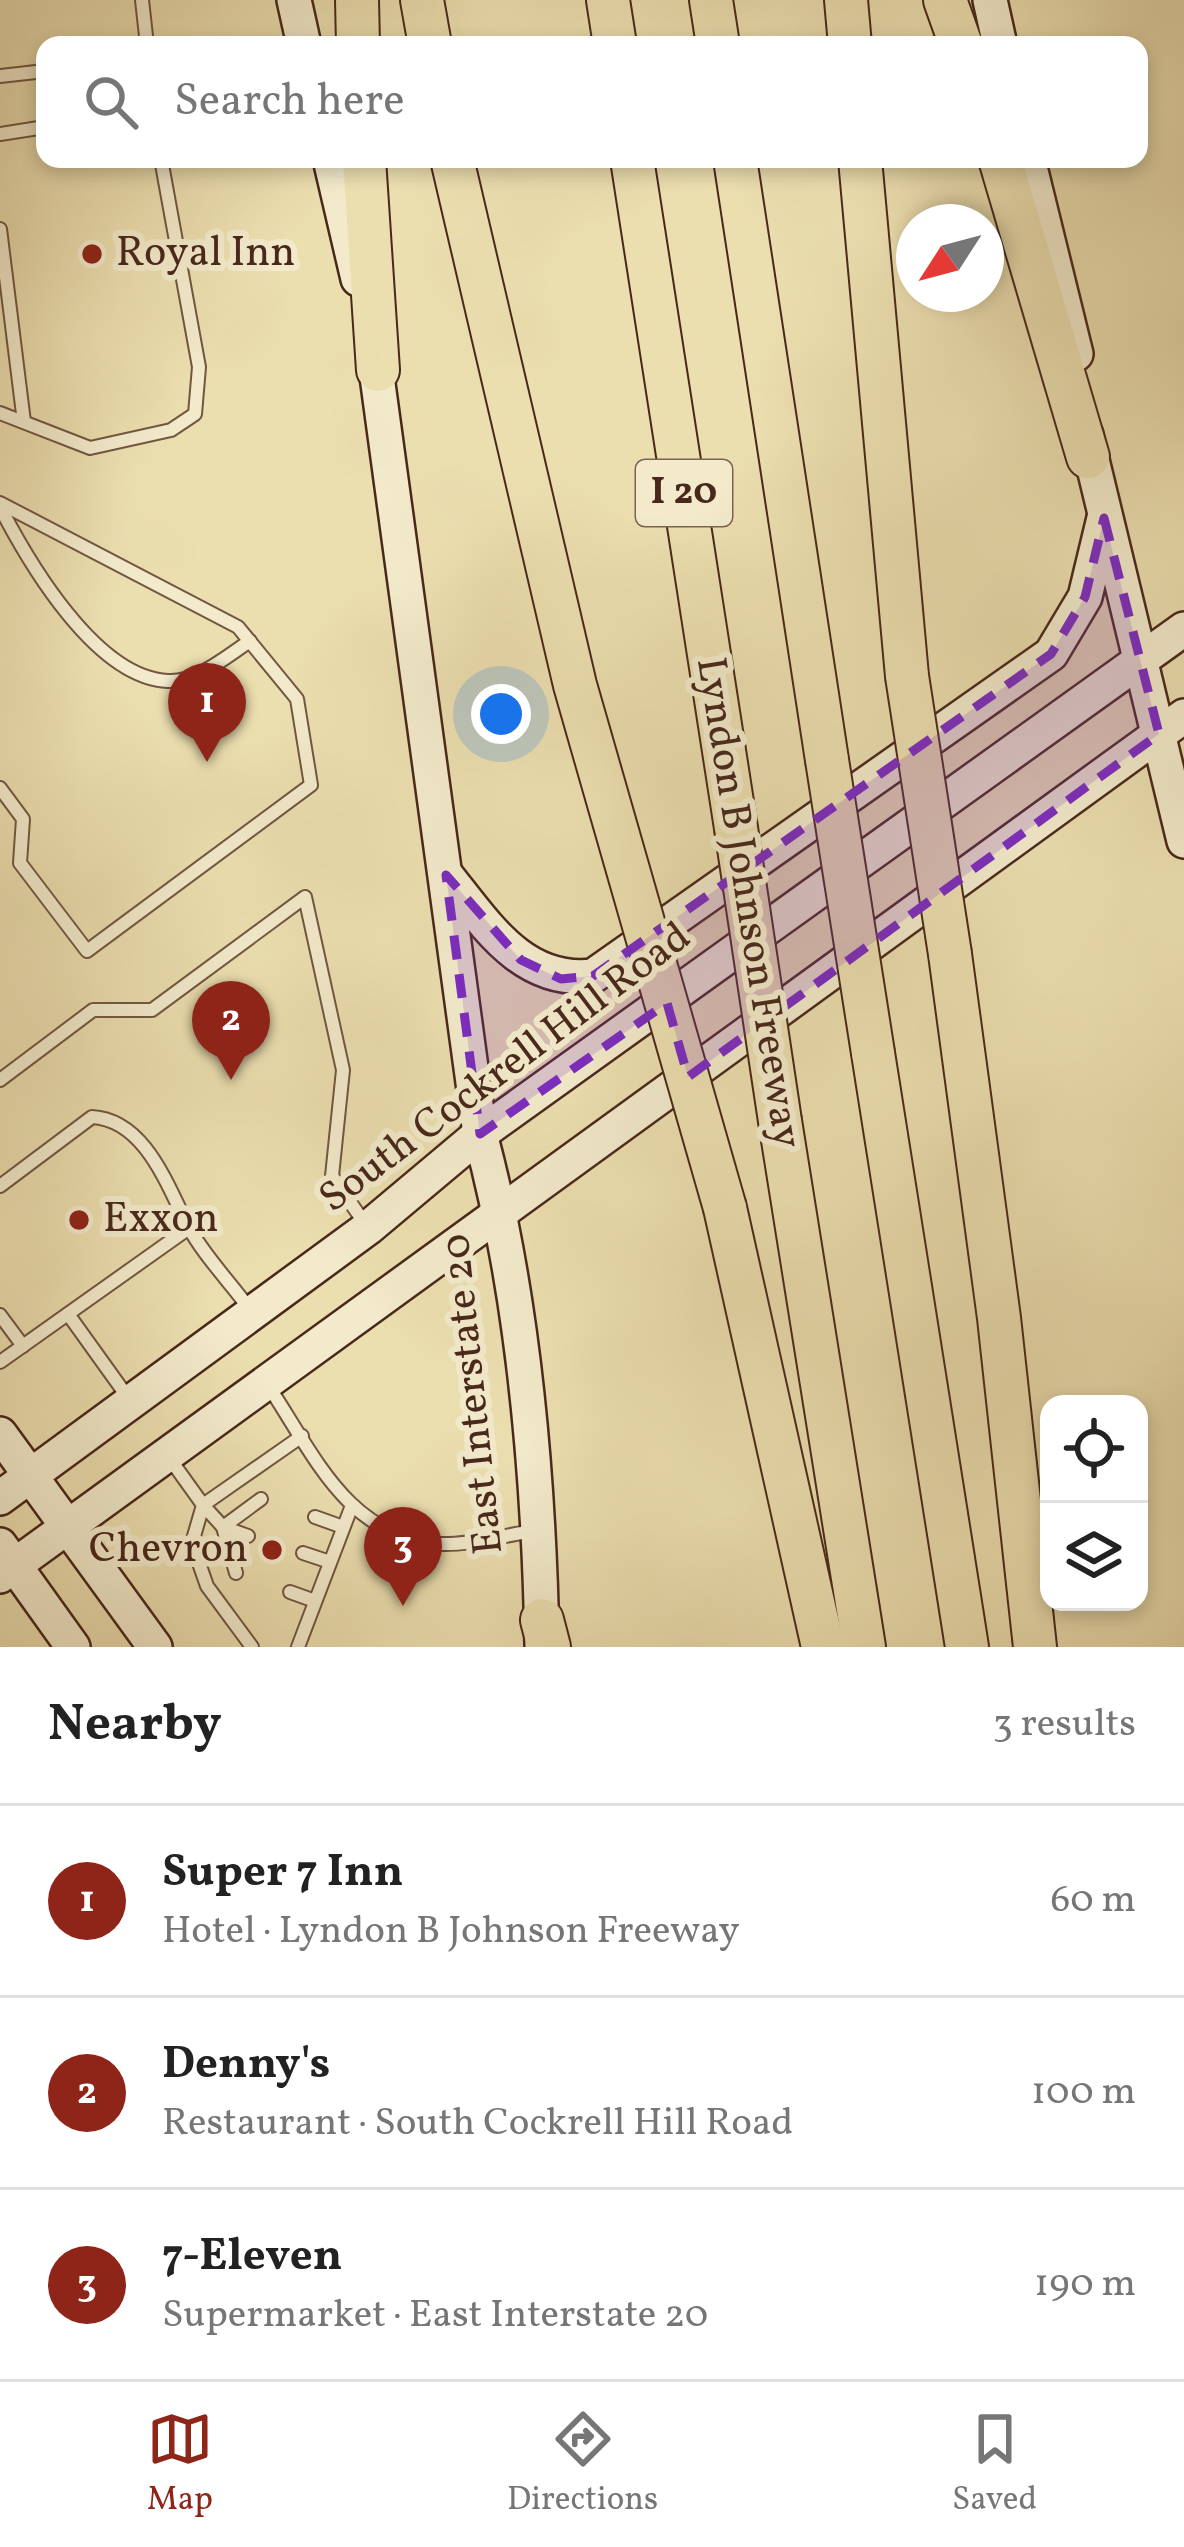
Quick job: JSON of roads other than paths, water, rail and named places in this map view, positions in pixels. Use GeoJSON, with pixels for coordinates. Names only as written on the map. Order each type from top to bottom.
{"type":"FeatureCollection","features":[{"type":"Feature","properties":{"kind":"highway"},"geometry":{"type":"LineString","coordinates":[[357,0],[358,36]]}},
{"type":"Feature","properties":{"kind":"highway"},"geometry":{"type":"LineString","coordinates":[[422,0],[428,36]]}},
{"type":"Feature","properties":{"kind":"highway"},"geometry":{"type":"LineString","coordinates":[[608,0],[613,36]]}},
{"type":"Feature","properties":{"kind":"highway"},"geometry":{"type":"LineString","coordinates":[[711,0],[717,36]]}},
{"type":"Feature","properties":{"kind":"highway"},"geometry":{"type":"LineString","coordinates":[[846,0],[849,36]]}},
{"type":"Feature","properties":{"kind":"highway"},"geometry":{"type":"LineString","coordinates":[[945,0],[958,36]]}},
{"type":"Feature","properties":{"kind":"highway"},"geometry":{"type":"LineString","coordinates":[[365,168],[378,370]]}},
{"type":"Feature","properties":{"kind":"highway"},"geometry":{"type":"LineString","coordinates":[[454,168],[575,685],[725,1208],[823,1647]]}},
{"type":"Feature","properties":{"kind":"highway","name":"Lyndon B Johnson Freeway"},"geometry":{"type":"LineString","coordinates":[[633,168],[864,1647]]}},
{"type":"Feature","properties":{"kind":"highway","name":"I 20"},"geometry":{"type":"LineString","coordinates":[[736,168],[967,1647]]}},
{"type":"Feature","properties":{"kind":"highway"},"geometry":{"type":"LineString","coordinates":[[861,168],[907,676],[999,1318],[1035,1647]]}},
{"type":"Feature","properties":{"kind":"highway"},"geometry":{"type":"LineString","coordinates":[[1003,168],[1088,457]]}},
{"type":"Feature","properties":{"kind":"main road"},"geometry":{"type":"LineString","coordinates":[[294,0],[302,36]]}},
{"type":"Feature","properties":{"kind":"main road"},"geometry":{"type":"LineString","coordinates":[[990,0],[998,36]]}},
{"type":"Feature","properties":{"kind":"main road"},"geometry":{"type":"LineString","coordinates":[[332,168],[378,370],[480,1134]]}},
{"type":"Feature","properties":{"kind":"main road"},"geometry":{"type":"LineString","coordinates":[[1030,168],[1076,345],[1088,457],[1103,518],[1140,662],[1171,725],[1184,841]]}},
{"type":"Feature","properties":{"kind":"main road"},"geometry":{"type":"LineString","coordinates":[[446,875],[521,960],[561,980],[593,976],[1051,654],[1085,597],[1103,518]]}},
{"type":"Feature","properties":{"kind":"main road","name":"South Cockrell Hill Road"},"geometry":{"type":"LineString","coordinates":[[0,1498],[368,1228],[480,1134],[1184,629]]}},
{"type":"Feature","properties":{"kind":"main road"},"geometry":{"type":"LineString","coordinates":[[73,1647],[5,1562],[69,1526],[502,1215],[937,890],[1171,725]]}},
{"type":"Feature","properties":{"kind":"main road","name":"East Interstate 20"},"geometry":{"type":"LineString","coordinates":[[480,1134],[502,1215],[544,1638]]}},
{"type":"Feature","properties":{"kind":"main road"},"geometry":{"type":"LineString","coordinates":[[0,1434],[154,1647]]}},
{"type":"Feature","properties":{"kind":"lane"},"geometry":{"type":"LineString","coordinates":[[142,0],[146,36]]}},
{"type":"Feature","properties":{"kind":"lane"},"geometry":{"type":"LineString","coordinates":[[0,76],[36,72]]}},
{"type":"Feature","properties":{"kind":"lane"},"geometry":{"type":"LineString","coordinates":[[0,134],[36,128]]}},
{"type":"Feature","properties":{"kind":"lane"},"geometry":{"type":"LineString","coordinates":[[0,413],[90,448],[172,430],[195,414],[199,367],[163,168]]}},
{"type":"Feature","properties":{"kind":"lane"},"geometry":{"type":"LineString","coordinates":[[0,230],[24,422]]}},
{"type":"Feature","properties":{"kind":"lane"},"geometry":{"type":"LineString","coordinates":[[0,505],[21,548],[62,605],[96,645],[131,669],[168,681],[182,678],[250,641]]}},
{"type":"Feature","properties":{"kind":"lane"},"geometry":{"type":"LineString","coordinates":[[0,505],[238,627],[297,699],[311,785],[87,951],[20,863],[23,819],[0,788]]}},
{"type":"Feature","properties":{"kind":"lane"},"geometry":{"type":"LineString","coordinates":[[0,1080],[93,1010],[152,1010],[305,897],[344,1070],[332,1176],[368,1228]]}},
{"type":"Feature","properties":{"kind":"lane"},"geometry":{"type":"LineString","coordinates":[[0,1186],[92,1117],[110,1118],[125,1126],[170,1183],[189,1228],[252,1312]]}},
{"type":"Feature","properties":{"kind":"lane"},"geometry":{"type":"LineString","coordinates":[[0,1362],[189,1228]]}},
{"type":"Feature","properties":{"kind":"lane"},"geometry":{"type":"LineString","coordinates":[[68,1314],[129,1400]]}},
{"type":"Feature","properties":{"kind":"lane"},"geometry":{"type":"LineString","coordinates":[[0,1315],[23,1346]]}},
{"type":"Feature","properties":{"kind":"lane"},"geometry":{"type":"LineString","coordinates":[[265,1382],[351,1508],[387,1534],[443,1544],[535,1531]]}},
{"type":"Feature","properties":{"kind":"lane"},"geometry":{"type":"LineString","coordinates":[[252,1647],[207,1586],[192,1543],[202,1505],[302,1436]]}},
{"type":"Feature","properties":{"kind":"lane"},"geometry":{"type":"LineString","coordinates":[[166,1453],[202,1505],[224,1526],[248,1536]]}},
{"type":"Feature","properties":{"kind":"lane"},"geometry":{"type":"LineString","coordinates":[[224,1526],[261,1498]]}},
{"type":"Feature","properties":{"kind":"lane"},"geometry":{"type":"LineString","coordinates":[[298,1647],[351,1508]]}},
{"type":"Feature","properties":{"kind":"lane"},"geometry":{"type":"LineString","coordinates":[[315,1517],[344,1528]]}},
{"type":"Feature","properties":{"kind":"lane"},"geometry":{"type":"LineString","coordinates":[[224,1526],[236,1573]]}},
{"type":"Feature","properties":{"kind":"lane"},"geometry":{"type":"LineString","coordinates":[[303,1553],[330,1562]]}},
{"type":"Feature","properties":{"kind":"lane"},"geometry":{"type":"LineString","coordinates":[[290,1592],[315,1601]]}},
{"type":"Feature","properties":{"kind":"place","name":"Royal Inn"},"geometry":{"type":"Point","coordinates":[92,254]}},
{"type":"Feature","properties":{"kind":"place","name":"Super 7 Inn"},"geometry":{"type":"Point","coordinates":[207,762]}},
{"type":"Feature","properties":{"kind":"place","name":"Denny's"},"geometry":{"type":"Point","coordinates":[231,1080]}},
{"type":"Feature","properties":{"kind":"place","name":"Exxon"},"geometry":{"type":"Point","coordinates":[79,1220]}},
{"type":"Feature","properties":{"kind":"place","name":"Chevron"},"geometry":{"type":"Point","coordinates":[272,1550]}},
{"type":"Feature","properties":{"kind":"place","name":"7-Eleven"},"geometry":{"type":"Point","coordinates":[403,1606]}}]}
